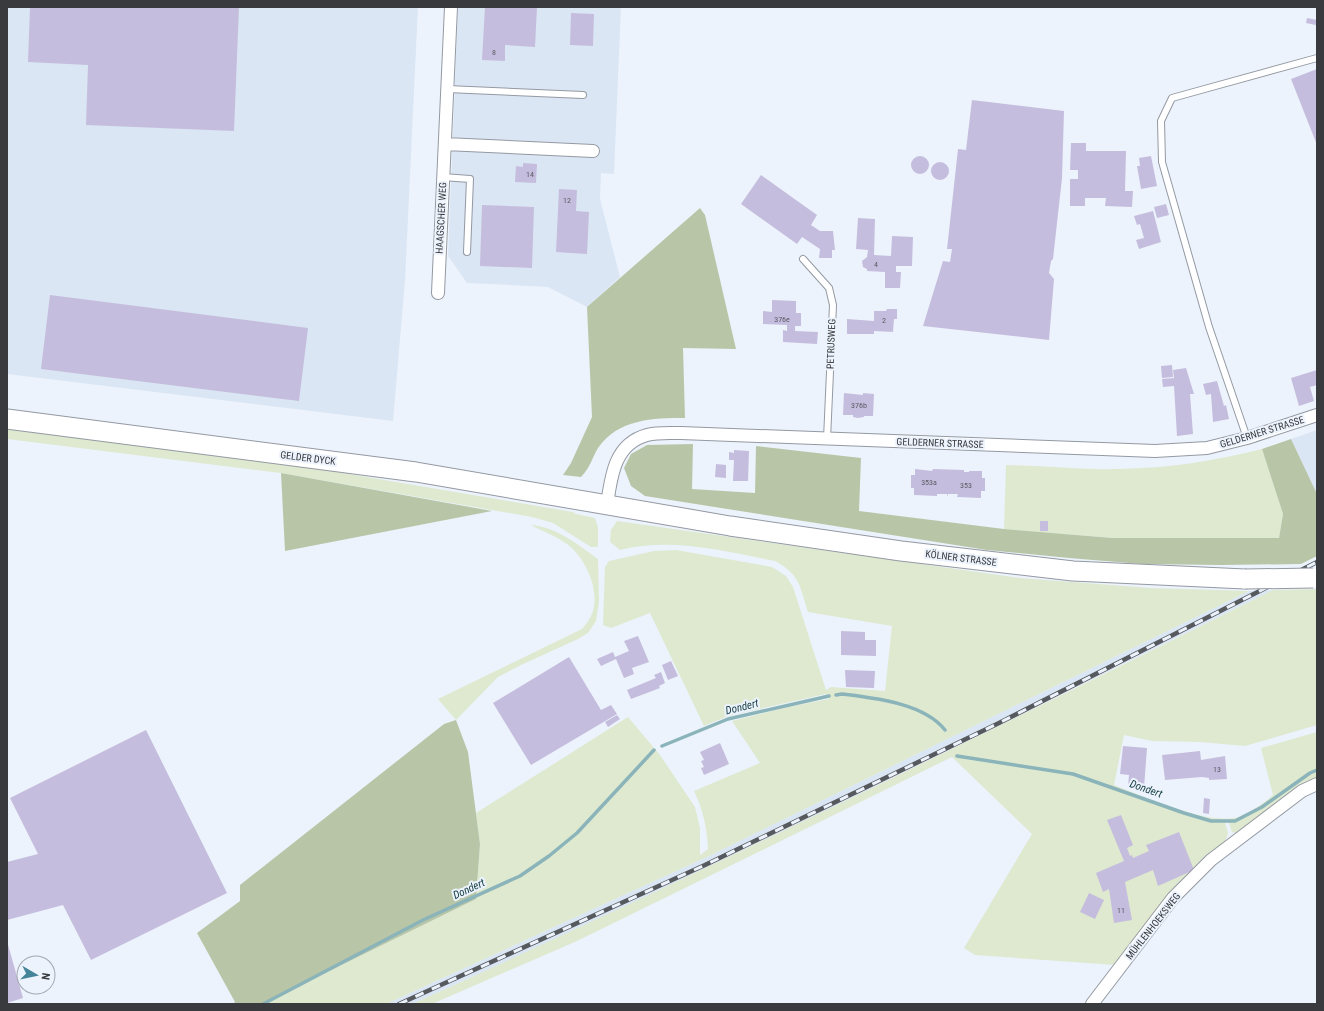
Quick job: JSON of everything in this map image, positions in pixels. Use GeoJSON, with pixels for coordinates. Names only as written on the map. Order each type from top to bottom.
{"type":"FeatureCollection","features":[{"type":"Feature","properties":{"kind":"main road","name":"GELDER DYCK"},"geometry":{"type":"LineString","coordinates":[[7,419],[416,472],[607,506]]}},
{"type":"Feature","properties":{"kind":"main road","name":"KÖLNER STRASSE"},"geometry":{"type":"LineString","coordinates":[[607,506],[901,551],[1050,568],[1246,579],[1315,578]]}},
{"type":"Feature","properties":{"kind":"street","name":"HAAGSCHER WEG"},"geometry":{"type":"LineString","coordinates":[[438,293],[451,7]]}},
{"type":"Feature","properties":{"kind":"street"},"geometry":{"type":"LineString","coordinates":[[445,144],[593,151]]}},
{"type":"Feature","properties":{"kind":"street","name":"GELDERNER STRASSE"},"geometry":{"type":"LineString","coordinates":[[607,506],[613,468],[618,456],[627,445],[637,438],[648,434],[681,433],[1154,451],[1207,448],[1248,438],[1317,415]]}},
{"type":"Feature","properties":{"kind":"street","name":"MÜHLENHOEKSWEG"},"geometry":{"type":"LineString","coordinates":[[1092,1004],[1173,898],[1211,860],[1302,791],[1317,784]]}},
{"type":"Feature","properties":{"kind":"lane"},"geometry":{"type":"LineString","coordinates":[[1248,438],[1209,327],[1162,162],[1161,121],[1172,98],[1317,58]]}},
{"type":"Feature","properties":{"kind":"lane"},"geometry":{"type":"LineString","coordinates":[[447,89],[583,96]]}},
{"type":"Feature","properties":{"kind":"lane"},"geometry":{"type":"LineString","coordinates":[[443,178],[470,179],[467,252]]}},
{"type":"Feature","properties":{"kind":"lane","name":"PETRUSWEG"},"geometry":{"type":"LineString","coordinates":[[803,259],[829,288],[833,305],[827,439]]}},
{"type":"Feature","properties":{"kind":"shaded area"},"geometry":{"type":"Polygon","coordinates":[[[7,7],[418,7],[405,281],[393,421],[7,374],[7,7]]]}},
{"type":"Feature","properties":{"kind":"shaded area"},"geometry":{"type":"Polygon","coordinates":[[[458,7],[621,7],[614,174],[601,173],[600,199],[620,277],[587,307],[548,287],[467,283],[448,256],[458,7]]]}},
{"type":"Feature","properties":{"kind":"shaded area"},"geometry":{"type":"Polygon","coordinates":[[[1317,430],[1317,494],[1291,439],[1317,430]]]}},
{"type":"Feature","properties":{"kind":"shaded area"},"geometry":{"type":"Polygon","coordinates":[[[1273,590],[834,807],[579,929],[412,1004],[386,1004],[709,856],[1249,591],[1273,590]]]}},
{"type":"Feature","properties":{"kind":"green space"},"geometry":{"type":"Polygon","coordinates":[[[700,208],[705,215],[736,349],[683,348],[685,418],[649,420],[626,426],[606,438],[598,448],[589,467],[581,477],[563,475],[571,463],[592,417],[587,307],[700,208]]]}},
{"type":"Feature","properties":{"kind":"green space"},"geometry":{"type":"Polygon","coordinates":[[[7,427],[260,459],[573,512],[595,518],[598,528],[598,547],[591,547],[553,523],[532,517],[281,473],[7,439],[7,427]]]}},
{"type":"Feature","properties":{"kind":"green space"},"geometry":{"type":"Polygon","coordinates":[[[1291,439],[1317,494],[1317,556],[1301,564],[1141,564],[987,550],[645,496],[631,486],[624,468],[631,454],[647,445],[693,444],[692,489],[755,493],[756,446],[861,458],[859,511],[1004,529],[1112,538],[1279,538],[1283,514],[1262,449],[1291,439]]]}},
{"type":"Feature","properties":{"kind":"green space"},"geometry":{"type":"Polygon","coordinates":[[[1262,449],[1283,514],[1279,538],[1112,538],[1004,529],[1006,465],[1092,469],[1156,467],[1227,457],[1262,449]]]}},
{"type":"Feature","properties":{"kind":"green space"},"geometry":{"type":"Polygon","coordinates":[[[281,473],[492,511],[285,551],[281,473]]]}},
{"type":"Feature","properties":{"kind":"green space"},"geometry":{"type":"Polygon","coordinates":[[[617,521],[1020,578],[1151,588],[1249,591],[709,856],[386,1004],[262,1004],[476,899],[480,844],[476,813],[628,717],[660,755],[695,807],[700,828],[700,855],[708,849],[706,826],[694,791],[760,763],[732,721],[788,707],[829,699],[826,694],[728,716],[704,726],[650,613],[611,628],[603,625],[605,567],[609,561],[654,551],[676,550],[772,567],[786,576],[793,587],[826,690],[831,687],[885,691],[892,626],[808,612],[798,582],[790,571],[775,561],[717,550],[678,545],[639,546],[620,550],[610,542],[611,530],[617,521]]]}},
{"type":"Feature","properties":{"kind":"green space"},"geometry":{"type":"Polygon","coordinates":[[[531,525],[541,526],[558,533],[598,559],[599,601],[596,621],[588,633],[578,639],[498,677],[456,720],[438,699],[582,629],[591,616],[595,597],[586,567],[574,550],[567,544],[531,525]]]}},
{"type":"Feature","properties":{"kind":"green space"},"geometry":{"type":"Polygon","coordinates":[[[1317,589],[1317,725],[1245,746],[1200,742],[1152,741],[1124,735],[1114,785],[1174,808],[1206,817],[1221,819],[1239,817],[1265,802],[1273,795],[1261,748],[1317,732],[1317,780],[1238,834],[1232,832],[1229,823],[1225,823],[1228,833],[1225,843],[1116,965],[975,955],[964,948],[1032,834],[952,757],[577,941],[432,1004],[412,1004],[737,853],[952,749],[1273,590],[1317,589]]]}},
{"type":"Feature","properties":{"kind":"green space"},"geometry":{"type":"Polygon","coordinates":[[[456,720],[468,752],[480,844],[476,899],[262,1004],[233,1004],[235,1002],[197,933],[240,901],[240,885],[444,724],[456,720]]]}},
{"type":"Feature","properties":{"kind":"building"},"geometry":{"type":"Polygon","coordinates":[[[30,7],[239,7],[234,131],[86,125],[88,65],[28,62],[30,7]]]}},
{"type":"Feature","properties":{"kind":"building"},"geometry":{"type":"Polygon","coordinates":[[[485,7],[537,7],[535,47],[505,45],[505,61],[482,60],[485,7]]]}},
{"type":"Feature","properties":{"kind":"building"},"geometry":{"type":"Polygon","coordinates":[[[571,13],[594,14],[593,46],[570,45],[571,13]]]}},
{"type":"Feature","properties":{"kind":"building"},"geometry":{"type":"Polygon","coordinates":[[[1307,18],[1317,20],[1316,25],[1306,23],[1307,18]]]}},
{"type":"Feature","properties":{"kind":"building"},"geometry":{"type":"Polygon","coordinates":[[[1317,69],[1317,145],[1291,79],[1317,69]]]}},
{"type":"Feature","properties":{"kind":"building"},"geometry":{"type":"Polygon","coordinates":[[[972,100],[1064,111],[1062,178],[1053,259],[1051,261],[1049,273],[1054,279],[1049,340],[923,326],[943,261],[950,262],[952,249],[947,249],[958,149],[966,150],[972,100]]]}},
{"type":"Feature","properties":{"kind":"building"},"geometry":{"type":"Polygon","coordinates":[[[1071,143],[1086,143],[1086,151],[1126,151],[1125,191],[1133,191],[1132,207],[1105,206],[1106,198],[1085,198],[1085,206],[1070,206],[1070,179],[1078,179],[1078,170],[1070,170],[1071,143]]]}},
{"type":"Feature","properties":{"kind":"building"},"geometry":{"type":"Polygon","coordinates":[[[916,156],[924,156],[929,161],[927,172],[924,174],[916,174],[911,169],[911,161],[916,156]]]}},
{"type":"Feature","properties":{"kind":"building"},"geometry":{"type":"Polygon","coordinates":[[[1151,156],[1157,186],[1141,189],[1137,166],[1140,166],[1139,158],[1151,156]]]}},
{"type":"Feature","properties":{"kind":"building"},"geometry":{"type":"Polygon","coordinates":[[[936,162],[944,162],[949,167],[947,178],[944,180],[936,180],[931,175],[931,167],[936,162]]]}},
{"type":"Feature","properties":{"kind":"building"},"geometry":{"type":"Polygon","coordinates":[[[523,163],[537,164],[536,183],[515,182],[516,166],[523,167],[523,163]]]}},
{"type":"Feature","properties":{"kind":"building"},"geometry":{"type":"Polygon","coordinates":[[[761,175],[817,215],[811,225],[820,231],[833,231],[835,250],[832,250],[832,258],[819,258],[820,249],[802,237],[797,244],[741,204],[761,175]]]}},
{"type":"Feature","properties":{"kind":"building"},"geometry":{"type":"Polygon","coordinates":[[[559,189],[577,190],[576,211],[589,212],[587,254],[556,252],[559,189]]]}},
{"type":"Feature","properties":{"kind":"building"},"geometry":{"type":"Polygon","coordinates":[[[1166,204],[1169,215],[1157,218],[1154,207],[1166,204]]]}},
{"type":"Feature","properties":{"kind":"building"},"geometry":{"type":"Polygon","coordinates":[[[482,205],[534,207],[532,268],[480,266],[482,205]]]}},
{"type":"Feature","properties":{"kind":"building"},"geometry":{"type":"Polygon","coordinates":[[[1153,211],[1161,242],[1139,249],[1136,240],[1144,238],[1140,224],[1137,225],[1134,216],[1153,211]]]}},
{"type":"Feature","properties":{"kind":"building"},"geometry":{"type":"Polygon","coordinates":[[[858,218],[875,219],[874,255],[891,256],[892,236],[913,237],[912,266],[896,266],[896,272],[901,272],[900,288],[885,288],[885,272],[867,271],[867,269],[863,267],[862,261],[867,257],[868,250],[856,249],[858,218]]]}},
{"type":"Feature","properties":{"kind":"building"},"geometry":{"type":"Polygon","coordinates":[[[50,295],[308,328],[299,401],[41,369],[50,295]]]}},
{"type":"Feature","properties":{"kind":"building"},"geometry":{"type":"Polygon","coordinates":[[[772,300],[796,301],[796,313],[801,313],[801,326],[795,326],[795,331],[818,332],[817,344],[783,342],[783,330],[787,331],[787,325],[763,324],[763,311],[772,312],[772,300]]]}},
{"type":"Feature","properties":{"kind":"building"},"geometry":{"type":"Polygon","coordinates":[[[887,309],[897,309],[897,319],[894,319],[893,332],[874,331],[874,334],[847,334],[847,319],[874,321],[874,311],[886,311],[887,309]]]}},
{"type":"Feature","properties":{"kind":"building"},"geometry":{"type":"Polygon","coordinates":[[[1172,365],[1173,377],[1162,378],[1161,366],[1172,365]]]}},
{"type":"Feature","properties":{"kind":"building"},"geometry":{"type":"Polygon","coordinates":[[[1186,368],[1194,394],[1190,394],[1193,434],[1177,436],[1174,386],[1163,387],[1162,379],[1174,378],[1173,370],[1186,368]]]}},
{"type":"Feature","properties":{"kind":"building"},"geometry":{"type":"Polygon","coordinates":[[[1317,370],[1317,385],[1310,387],[1314,401],[1299,406],[1291,378],[1317,370]]]}},
{"type":"Feature","properties":{"kind":"building"},"geometry":{"type":"Polygon","coordinates":[[[1217,381],[1224,406],[1226,405],[1229,419],[1213,422],[1211,394],[1206,395],[1203,384],[1217,381]]]}},
{"type":"Feature","properties":{"kind":"building"},"geometry":{"type":"Polygon","coordinates":[[[844,393],[863,395],[863,393],[874,394],[873,416],[858,418],[853,417],[853,415],[843,415],[844,393]]]}},
{"type":"Feature","properties":{"kind":"building"},"geometry":{"type":"Polygon","coordinates":[[[734,450],[749,451],[748,481],[733,481],[734,460],[729,460],[729,452],[734,453],[734,450]]]}},
{"type":"Feature","properties":{"kind":"building"},"geometry":{"type":"Polygon","coordinates":[[[716,464],[726,465],[726,478],[715,477],[716,464]]]}},
{"type":"Feature","properties":{"kind":"building"},"geometry":{"type":"Polygon","coordinates":[[[915,469],[932,471],[933,469],[964,470],[964,472],[982,471],[982,478],[985,478],[985,491],[981,491],[981,498],[957,497],[958,494],[948,494],[948,497],[947,494],[937,494],[937,496],[914,495],[914,488],[911,488],[911,475],[915,475],[915,469]]]}},
{"type":"Feature","properties":{"kind":"building"},"geometry":{"type":"Polygon","coordinates":[[[1040,521],[1048,521],[1048,531],[1040,531],[1040,521]]]}},
{"type":"Feature","properties":{"kind":"building"},"geometry":{"type":"Polygon","coordinates":[[[841,631],[865,632],[865,640],[876,640],[876,656],[841,655],[841,631]]]}},
{"type":"Feature","properties":{"kind":"building"},"geometry":{"type":"Polygon","coordinates":[[[638,636],[649,662],[632,668],[634,674],[624,678],[616,659],[601,666],[597,659],[613,652],[615,657],[629,651],[624,641],[638,636]]]}},
{"type":"Feature","properties":{"kind":"building"},"geometry":{"type":"Polygon","coordinates":[[[569,657],[601,710],[611,705],[617,714],[531,765],[493,703],[569,657]]]}},
{"type":"Feature","properties":{"kind":"building"},"geometry":{"type":"Polygon","coordinates":[[[671,661],[678,676],[668,680],[662,665],[671,661]]]}},
{"type":"Feature","properties":{"kind":"building"},"geometry":{"type":"Polygon","coordinates":[[[845,670],[875,671],[874,688],[846,687],[845,670]]]}},
{"type":"Feature","properties":{"kind":"building"},"geometry":{"type":"Polygon","coordinates":[[[661,672],[665,683],[659,686],[660,688],[631,699],[627,690],[656,678],[654,675],[661,672]]]}},
{"type":"Feature","properties":{"kind":"building"},"geometry":{"type":"Polygon","coordinates":[[[617,715],[620,719],[608,727],[605,722],[617,715]]]}},
{"type":"Feature","properties":{"kind":"building"},"geometry":{"type":"Polygon","coordinates":[[[146,730],[227,893],[91,960],[63,905],[7,920],[7,862],[38,854],[10,798],[146,730]]]}},
{"type":"Feature","properties":{"kind":"building"},"geometry":{"type":"Polygon","coordinates":[[[720,743],[729,764],[704,775],[701,768],[704,767],[701,761],[704,760],[700,752],[720,743]]]}},
{"type":"Feature","properties":{"kind":"building"},"geometry":{"type":"Polygon","coordinates":[[[1123,746],[1147,748],[1144,788],[1128,787],[1129,775],[1120,774],[1123,746]]]}},
{"type":"Feature","properties":{"kind":"building"},"geometry":{"type":"Polygon","coordinates":[[[1200,751],[1201,760],[1225,756],[1227,779],[1209,780],[1209,778],[1202,777],[1165,780],[1162,755],[1200,751]]]}},
{"type":"Feature","properties":{"kind":"building"},"geometry":{"type":"Polygon","coordinates":[[[1204,798],[1210,799],[1209,814],[1203,813],[1204,798]]]}},
{"type":"Feature","properties":{"kind":"building"},"geometry":{"type":"Polygon","coordinates":[[[1121,815],[1133,845],[1127,848],[1130,856],[1132,855],[1133,858],[1149,851],[1146,845],[1179,832],[1194,870],[1158,886],[1153,870],[1125,882],[1132,920],[1114,923],[1109,889],[1103,892],[1096,873],[1124,861],[1107,820],[1121,815]]]}},
{"type":"Feature","properties":{"kind":"building"},"geometry":{"type":"Polygon","coordinates":[[[1089,893],[1104,900],[1095,919],[1080,912],[1089,893]]]}},
{"type":"Feature","properties":{"kind":"building"},"geometry":{"type":"Polygon","coordinates":[[[7,941],[16,973],[16,995],[22,995],[23,998],[7,1003],[7,941]]]}},
{"type":"Feature","properties":{"kind":"waterway","name":"Dondert"},"geometry":{"type":"LineString","coordinates":[[836,695],[842,694],[898,703],[925,714],[936,721],[945,730]]}},
{"type":"Feature","properties":{"kind":"waterway","name":"Dondert"},"geometry":{"type":"LineString","coordinates":[[662,746],[728,719],[829,696]]}},
{"type":"Feature","properties":{"kind":"waterway","name":"Dondert"},"geometry":{"type":"LineString","coordinates":[[263,1004],[423,920],[520,876],[549,856],[577,833],[654,750]]}},
{"type":"Feature","properties":{"kind":"waterway","name":"Dondert"},"geometry":{"type":"LineString","coordinates":[[957,756],[1073,774],[1211,821],[1235,821],[1262,807],[1310,773],[1317,770]]}},
{"type":"Feature","properties":{"kind":"railway"},"geometry":{"type":"LineString","coordinates":[[399,1004],[705,865],[997,724],[1317,562]]}}]}
